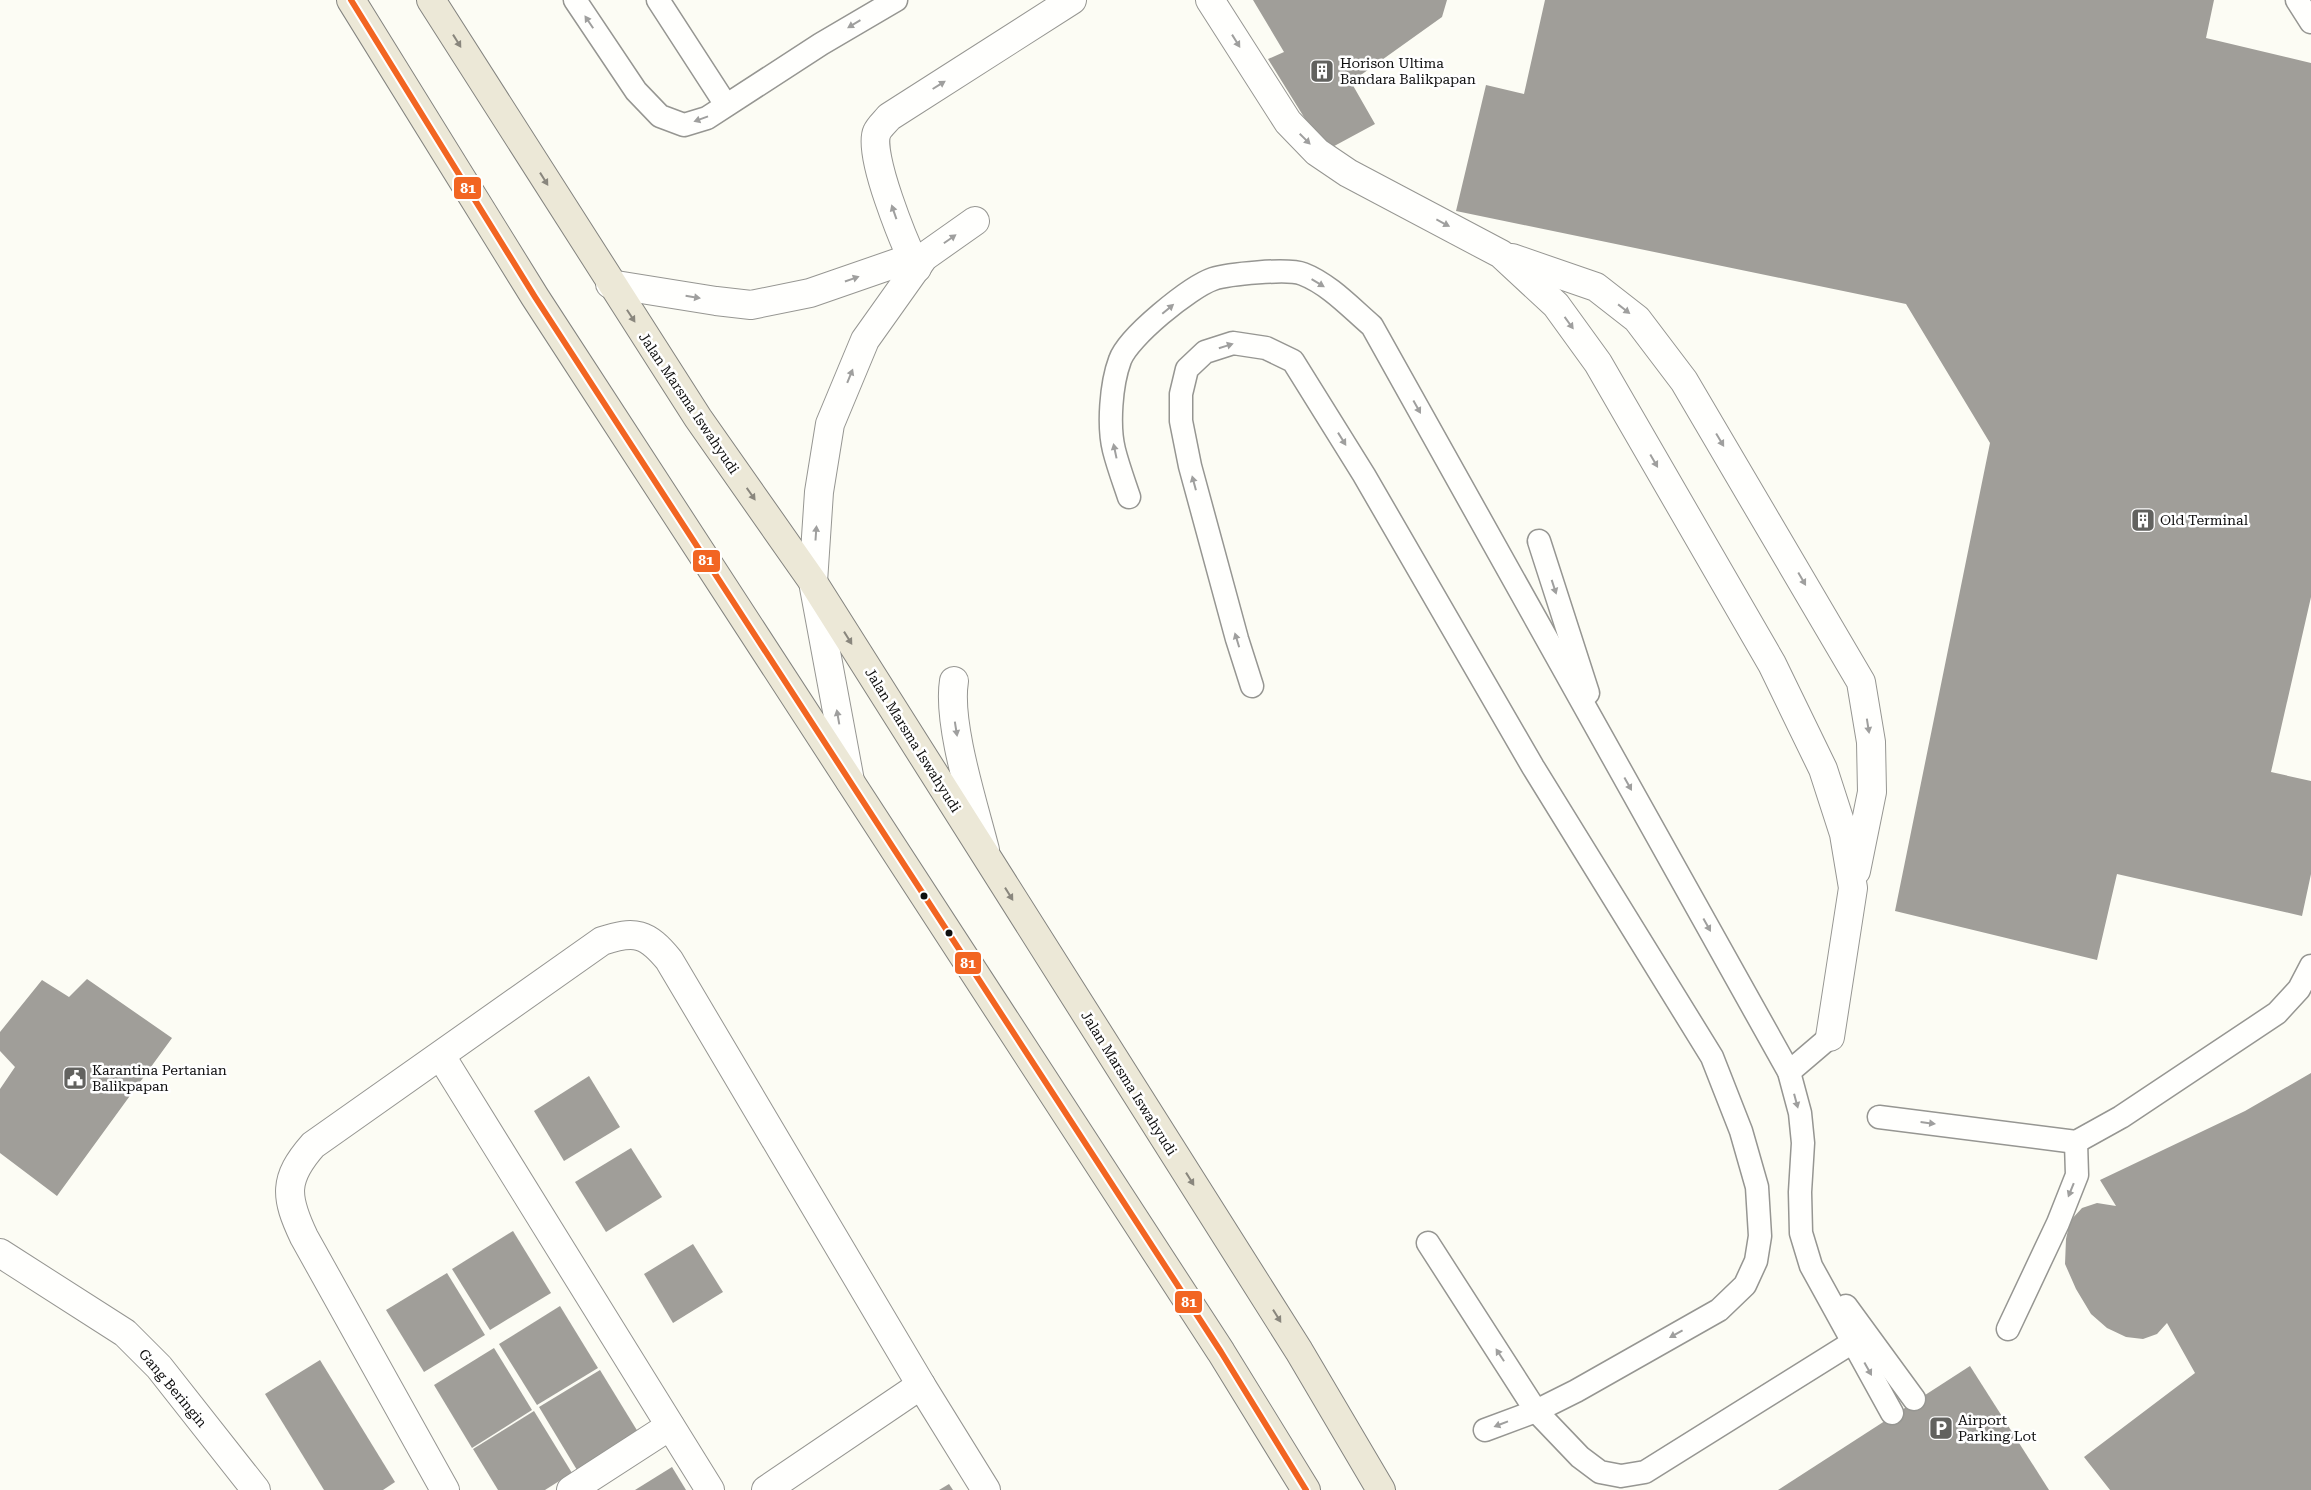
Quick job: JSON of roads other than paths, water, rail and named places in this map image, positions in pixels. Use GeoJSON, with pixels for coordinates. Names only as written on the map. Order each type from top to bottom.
{"type":"FeatureCollection","features":[{"type":"Feature","properties":{"kind":"highway"},"geometry":{"type":"LineString","coordinates":[[351,0],[535,297],[1222,1352],[1306,1490]]}},
{"type":"Feature","properties":{"kind":"highway","name":"Jalan Marsma Iswahyudi"},"geometry":{"type":"LineString","coordinates":[[431,0],[610,284],[698,418],[813,582],[1299,1351],[1381,1490]]}},
{"type":"Feature","properties":{"kind":"street"},"geometry":{"type":"LineString","coordinates":[[917,261],[876,154],[876,132],[889,117],[1072,0]]}},
{"type":"Feature","properties":{"kind":"street"},"geometry":{"type":"LineString","coordinates":[[1210,0],[1288,122],[1317,152],[1348,174],[1501,254],[1596,287],[1637,319],[1684,381],[1861,682],[1871,742],[1872,792],[1852,888],[1830,1037]]}},
{"type":"Feature","properties":{"kind":"street"},"geometry":{"type":"LineString","coordinates":[[610,284],[751,305],[810,293],[917,261],[975,221]]}},
{"type":"Feature","properties":{"kind":"street"},"geometry":{"type":"LineString","coordinates":[[1501,254],[1556,305],[1598,363],[1772,664],[1823,769],[1844,834],[1852,888]]}},
{"type":"Feature","properties":{"kind":"street"},"geometry":{"type":"LineString","coordinates":[[850,782],[813,582],[819,492],[830,424],[865,340],[917,261]]}},
{"type":"Feature","properties":{"kind":"street"},"geometry":{"type":"LineString","coordinates":[[954,681],[951,696],[958,741],[988,860]]}},
{"type":"Feature","properties":{"kind":"street"},"geometry":{"type":"LineString","coordinates":[[445,1490],[304,1237],[294,1216],[290,1198],[291,1178],[300,1160],[313,1145],[602,941],[621,935],[634,934],[656,944],[674,968],[921,1385],[986,1490]]}},
{"type":"Feature","properties":{"kind":"street"},"geometry":{"type":"LineString","coordinates":[[441,1056],[710,1490]]}},
{"type":"Feature","properties":{"kind":"street","name":"Gang Beringin"},"geometry":{"type":"LineString","coordinates":[[0,1252],[125,1333],[159,1367],[256,1490]]}},
{"type":"Feature","properties":{"kind":"street"},"geometry":{"type":"LineString","coordinates":[[766,1490],[921,1385]]}},
{"type":"Feature","properties":{"kind":"street"},"geometry":{"type":"LineString","coordinates":[[571,1490],[670,1426]]}},
{"type":"Feature","properties":{"kind":"lane"},"geometry":{"type":"LineString","coordinates":[[574,0],[636,91],[660,116],[684,125],[707,118],[820,44],[896,0]]}},
{"type":"Feature","properties":{"kind":"lane"},"geometry":{"type":"LineString","coordinates":[[658,0],[726,105]]}},
{"type":"Feature","properties":{"kind":"lane"},"geometry":{"type":"LineString","coordinates":[[2297,0],[2311,22]]}},
{"type":"Feature","properties":{"kind":"lane"},"geometry":{"type":"LineString","coordinates":[[1129,497],[1114,449],[1112,402],[1120,359],[1148,325],[1174,304],[1212,280],[1252,272],[1302,273],[1331,291],[1372,326],[1789,1072],[1800,1113],[1803,1143],[1800,1192],[1802,1234],[1811,1266],[1892,1413]]}},
{"type":"Feature","properties":{"kind":"lane"},"geometry":{"type":"LineString","coordinates":[[1252,686],[1236,640],[1190,466],[1181,421],[1180,394],[1187,369],[1206,352],[1233,343],[1266,348],[1293,361],[1364,475],[1481,674],[1533,767],[1712,1058],[1741,1131],[1757,1187],[1760,1236],[1756,1262],[1745,1285],[1719,1310],[1536,1411],[1486,1430]]}},
{"type":"Feature","properties":{"kind":"lane"},"geometry":{"type":"LineString","coordinates":[[1539,541],[1604,741]]}},
{"type":"Feature","properties":{"kind":"lane"},"geometry":{"type":"LineString","coordinates":[[1879,1117],[2076,1142],[2120,1117],[2277,1013],[2299,989],[2311,966]]}},
{"type":"Feature","properties":{"kind":"lane"},"geometry":{"type":"LineString","coordinates":[[1789,1072],[1830,1037]]}},
{"type":"Feature","properties":{"kind":"lane"},"geometry":{"type":"LineString","coordinates":[[2008,1329],[2058,1223],[2078,1175],[2076,1142]]}},
{"type":"Feature","properties":{"kind":"lane"},"geometry":{"type":"LineString","coordinates":[[1428,1243],[1536,1411],[1580,1457],[1600,1472],[1621,1476],[1645,1472],[1853,1342]]}},
{"type":"Feature","properties":{"kind":"lane"},"geometry":{"type":"LineString","coordinates":[[1811,1266],[1867,1332],[1914,1399]]}},
{"type":"Feature","properties":{"kind":"place","name":"Horison Ultima Bandara Balikpapan"},"geometry":{"type":"Point","coordinates":[1322,71]}},
{"type":"Feature","properties":{"kind":"place","name":"Old Terminal"},"geometry":{"type":"Point","coordinates":[2143,520]}},
{"type":"Feature","properties":{"kind":"place","name":"Karantina Pertanian Balikpapan"},"geometry":{"type":"Point","coordinates":[75,1078]}},
{"type":"Feature","properties":{"kind":"place","name":"Airport Parking Lot"},"geometry":{"type":"Point","coordinates":[1941,1428]}}]}
